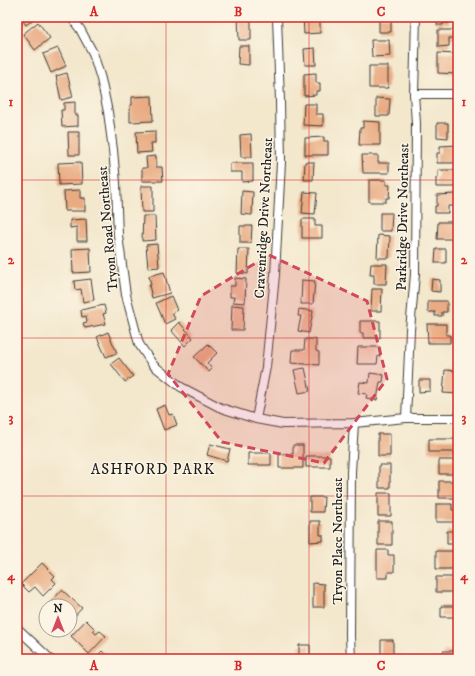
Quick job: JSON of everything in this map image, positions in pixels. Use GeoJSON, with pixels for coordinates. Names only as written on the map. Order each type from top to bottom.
{"type":"FeatureCollection","features":[{"type":"Feature","properties":{"kind":"street","name":"Tryon Road Northeast"},"geometry":{"type":"LineString","coordinates":[[71,17],[80,29],[93,53],[101,79],[108,112],[116,183],[119,242],[126,295],[139,344],[153,365],[181,387],[221,408],[256,419],[283,424],[354,423],[406,418],[458,418]]}},
{"type":"Feature","properties":{"kind":"street","name":"Cravenridge Drive Northeast"},"geometry":{"type":"LineString","coordinates":[[256,419],[266,367],[275,275],[281,162],[277,17]]}},
{"type":"Feature","properties":{"kind":"street","name":"Parkridge Drive Northeast"},"geometry":{"type":"LineString","coordinates":[[406,418],[410,330],[415,274],[416,123],[414,94],[416,17]]}},
{"type":"Feature","properties":{"kind":"street"},"geometry":{"type":"LineString","coordinates":[[414,94],[458,94]]}},
{"type":"Feature","properties":{"kind":"street","name":"Tryon Place Northeast"},"geometry":{"type":"LineString","coordinates":[[351,659],[351,472],[354,423]]}},
{"type":"Feature","properties":{"kind":"street"},"geometry":{"type":"LineString","coordinates":[[17,628],[50,659]]}},
{"type":"Feature","properties":{"kind":"highlighted area"},"geometry":{"type":"Polygon","coordinates":[[[269,255],[367,301],[387,379],[324,463],[222,442],[168,374],[201,296],[269,255]]]}},
{"type":"Feature","properties":{"kind":"building"},"geometry":{"type":"Polygon","coordinates":[[[20,17],[37,17],[26,25],[20,17]]]}},
{"type":"Feature","properties":{"kind":"building"},"geometry":{"type":"Polygon","coordinates":[[[238,17],[251,17],[251,40],[239,40],[238,17]]]}},
{"type":"Feature","properties":{"kind":"building"},"geometry":{"type":"Polygon","coordinates":[[[303,17],[320,18],[320,33],[304,34],[303,17]]]}},
{"type":"Feature","properties":{"kind":"building"},"geometry":{"type":"Polygon","coordinates":[[[379,17],[391,17],[391,32],[379,32],[379,17]]]}},
{"type":"Feature","properties":{"kind":"building"},"geometry":{"type":"Polygon","coordinates":[[[438,17],[449,17],[449,23],[437,25],[438,17]]]}},
{"type":"Feature","properties":{"kind":"building"},"geometry":{"type":"Polygon","coordinates":[[[38,22],[50,38],[35,50],[23,34],[38,22]]]}},
{"type":"Feature","properties":{"kind":"building"},"geometry":{"type":"Polygon","coordinates":[[[438,30],[455,30],[455,38],[449,38],[449,46],[438,47],[438,30]]]}},
{"type":"Feature","properties":{"kind":"building"},"geometry":{"type":"Polygon","coordinates":[[[371,40],[389,40],[390,56],[372,57],[371,40]]]}},
{"type":"Feature","properties":{"kind":"building"},"geometry":{"type":"Polygon","coordinates":[[[239,46],[249,46],[249,65],[238,64],[239,46]]]}},
{"type":"Feature","properties":{"kind":"building"},"geometry":{"type":"Polygon","coordinates":[[[58,48],[66,66],[51,73],[43,54],[58,48]]]}},
{"type":"Feature","properties":{"kind":"building"},"geometry":{"type":"Polygon","coordinates":[[[315,48],[316,65],[305,65],[304,49],[315,48]]]}},
{"type":"Feature","properties":{"kind":"building"},"geometry":{"type":"Polygon","coordinates":[[[438,53],[456,54],[456,74],[438,73],[438,53]]]}},
{"type":"Feature","properties":{"kind":"building"},"geometry":{"type":"Polygon","coordinates":[[[369,66],[388,66],[388,88],[369,88],[369,66]]]}},
{"type":"Feature","properties":{"kind":"building"},"geometry":{"type":"Polygon","coordinates":[[[67,73],[73,97],[61,100],[56,76],[67,73]]]}},
{"type":"Feature","properties":{"kind":"building"},"geometry":{"type":"Polygon","coordinates":[[[316,73],[316,83],[320,83],[320,91],[316,91],[316,95],[304,96],[304,74],[316,73]]]}},
{"type":"Feature","properties":{"kind":"building"},"geometry":{"type":"Polygon","coordinates":[[[152,96],[153,121],[130,122],[130,105],[132,105],[132,97],[152,96]]]}},
{"type":"Feature","properties":{"kind":"building"},"geometry":{"type":"Polygon","coordinates":[[[376,98],[390,99],[389,116],[376,116],[376,98]]]}},
{"type":"Feature","properties":{"kind":"building"},"geometry":{"type":"Polygon","coordinates":[[[75,102],[75,115],[78,115],[78,126],[62,127],[61,110],[64,110],[64,103],[75,102]]]}},
{"type":"Feature","properties":{"kind":"building"},"geometry":{"type":"Polygon","coordinates":[[[304,104],[316,104],[316,114],[323,114],[323,126],[303,125],[304,104]]]}},
{"type":"Feature","properties":{"kind":"building"},"geometry":{"type":"Polygon","coordinates":[[[363,121],[380,122],[380,145],[359,145],[360,128],[363,128],[363,121]]]}},
{"type":"Feature","properties":{"kind":"building"},"geometry":{"type":"Polygon","coordinates":[[[437,123],[448,123],[448,138],[437,137],[437,123]]]}},
{"type":"Feature","properties":{"kind":"building"},"geometry":{"type":"Polygon","coordinates":[[[155,131],[155,143],[151,143],[152,152],[137,153],[136,132],[155,131]]]}},
{"type":"Feature","properties":{"kind":"building"},"geometry":{"type":"Polygon","coordinates":[[[68,132],[79,132],[79,155],[69,155],[68,132]]]}},
{"type":"Feature","properties":{"kind":"building"},"geometry":{"type":"Polygon","coordinates":[[[251,134],[252,157],[241,157],[240,135],[251,134]]]}},
{"type":"Feature","properties":{"kind":"building"},"geometry":{"type":"Polygon","coordinates":[[[324,137],[324,141],[328,141],[328,155],[305,155],[305,138],[324,137]]]}},
{"type":"Feature","properties":{"kind":"building"},"geometry":{"type":"Polygon","coordinates":[[[458,145],[458,163],[437,163],[437,153],[440,153],[440,146],[458,145]]]}},
{"type":"Feature","properties":{"kind":"building"},"geometry":{"type":"Polygon","coordinates":[[[362,155],[378,155],[378,163],[389,163],[389,173],[363,173],[362,155]]]}},
{"type":"Feature","properties":{"kind":"building"},"geometry":{"type":"Polygon","coordinates":[[[156,156],[156,167],[162,167],[163,181],[142,181],[142,168],[147,168],[146,157],[156,156]]]}},
{"type":"Feature","properties":{"kind":"building"},"geometry":{"type":"Polygon","coordinates":[[[81,162],[82,184],[59,185],[58,163],[81,162]]]}},
{"type":"Feature","properties":{"kind":"building"},"geometry":{"type":"Polygon","coordinates":[[[305,162],[314,162],[313,180],[304,180],[305,162]]]}},
{"type":"Feature","properties":{"kind":"building"},"geometry":{"type":"Polygon","coordinates":[[[230,163],[253,163],[253,181],[242,182],[242,172],[230,172],[230,163]]]}},
{"type":"Feature","properties":{"kind":"building"},"geometry":{"type":"Polygon","coordinates":[[[438,170],[455,170],[456,187],[436,187],[438,170]]]}},
{"type":"Feature","properties":{"kind":"building"},"geometry":{"type":"Polygon","coordinates":[[[369,180],[386,180],[386,185],[390,185],[389,198],[386,198],[386,202],[369,202],[369,180]]]}},
{"type":"Feature","properties":{"kind":"building"},"geometry":{"type":"Polygon","coordinates":[[[141,186],[153,186],[153,212],[142,212],[141,186]]]}},
{"type":"Feature","properties":{"kind":"building"},"geometry":{"type":"Polygon","coordinates":[[[80,190],[80,198],[85,198],[85,211],[65,211],[64,191],[80,190]]]}},
{"type":"Feature","properties":{"kind":"building"},"geometry":{"type":"Polygon","coordinates":[[[242,191],[253,192],[252,215],[241,214],[242,191]]]}},
{"type":"Feature","properties":{"kind":"building"},"geometry":{"type":"Polygon","coordinates":[[[304,192],[317,193],[315,214],[302,213],[304,192]]]}},
{"type":"Feature","properties":{"kind":"building"},"geometry":{"type":"Polygon","coordinates":[[[455,194],[455,206],[448,206],[448,213],[435,213],[435,206],[437,206],[437,195],[455,194]]]}},
{"type":"Feature","properties":{"kind":"building"},"geometry":{"type":"Polygon","coordinates":[[[380,213],[392,213],[391,231],[380,231],[380,213]]]}},
{"type":"Feature","properties":{"kind":"building"},"geometry":{"type":"Polygon","coordinates":[[[143,216],[155,216],[156,240],[142,241],[143,216]]]}},
{"type":"Feature","properties":{"kind":"building"},"geometry":{"type":"Polygon","coordinates":[[[86,219],[87,241],[77,241],[77,227],[70,228],[70,220],[86,219]]]}},
{"type":"Feature","properties":{"kind":"building"},"geometry":{"type":"Polygon","coordinates":[[[302,219],[315,219],[315,226],[322,226],[322,238],[302,238],[302,219]]]}},
{"type":"Feature","properties":{"kind":"building"},"geometry":{"type":"Polygon","coordinates":[[[438,222],[456,222],[456,239],[437,239],[438,222]]]}},
{"type":"Feature","properties":{"kind":"building"},"geometry":{"type":"Polygon","coordinates":[[[240,226],[252,226],[251,243],[240,243],[240,226]]]}},
{"type":"Feature","properties":{"kind":"building"},"geometry":{"type":"Polygon","coordinates":[[[378,235],[390,236],[389,258],[377,258],[378,235]]]}},
{"type":"Feature","properties":{"kind":"building"},"geometry":{"type":"Polygon","coordinates":[[[157,244],[159,267],[148,268],[146,245],[157,244]]]}},
{"type":"Feature","properties":{"kind":"building"},"geometry":{"type":"Polygon","coordinates":[[[90,248],[91,272],[73,273],[72,249],[90,248]]]}},
{"type":"Feature","properties":{"kind":"building"},"geometry":{"type":"Polygon","coordinates":[[[238,249],[249,249],[248,274],[237,273],[238,249]]]}},
{"type":"Feature","properties":{"kind":"building"},"geometry":{"type":"Polygon","coordinates":[[[436,249],[446,249],[446,263],[435,263],[436,249]]]}},
{"type":"Feature","properties":{"kind":"building"},"geometry":{"type":"Polygon","coordinates":[[[371,264],[387,264],[386,284],[374,284],[374,275],[370,275],[371,264]]]}},
{"type":"Feature","properties":{"kind":"building"},"geometry":{"type":"Polygon","coordinates":[[[164,272],[170,293],[152,298],[149,285],[151,285],[149,276],[164,272]]]}},
{"type":"Feature","properties":{"kind":"building"},"geometry":{"type":"Polygon","coordinates":[[[235,278],[246,279],[245,303],[233,302],[234,297],[230,297],[230,286],[235,286],[235,278]]]}},
{"type":"Feature","properties":{"kind":"building"},"geometry":{"type":"Polygon","coordinates":[[[91,279],[94,300],[83,302],[81,289],[75,290],[74,281],[91,279]]]}},
{"type":"Feature","properties":{"kind":"building"},"geometry":{"type":"Polygon","coordinates":[[[432,279],[440,280],[440,292],[431,291],[432,279]]]}},
{"type":"Feature","properties":{"kind":"building"},"geometry":{"type":"Polygon","coordinates":[[[302,280],[315,281],[313,304],[301,304],[302,280]]]}},
{"type":"Feature","properties":{"kind":"building"},"geometry":{"type":"Polygon","coordinates":[[[372,289],[382,289],[381,311],[371,311],[372,289]]]}},
{"type":"Feature","properties":{"kind":"building"},"geometry":{"type":"Polygon","coordinates":[[[171,296],[177,310],[172,313],[175,319],[165,324],[156,303],[171,296]]]}},
{"type":"Feature","properties":{"kind":"building"},"geometry":{"type":"Polygon","coordinates":[[[428,301],[447,301],[447,312],[442,312],[442,316],[435,316],[435,312],[428,312],[428,301]]]}},
{"type":"Feature","properties":{"kind":"building"},"geometry":{"type":"Polygon","coordinates":[[[104,305],[106,313],[103,314],[106,324],[85,328],[83,323],[87,322],[86,316],[82,317],[81,310],[104,305]]]}},
{"type":"Feature","properties":{"kind":"building"},"geometry":{"type":"Polygon","coordinates":[[[232,305],[244,306],[243,330],[231,330],[232,305]]]}},
{"type":"Feature","properties":{"kind":"building"},"geometry":{"type":"Polygon","coordinates":[[[299,309],[313,311],[309,333],[298,331],[301,316],[298,316],[299,309]]]}},
{"type":"Feature","properties":{"kind":"building"},"geometry":{"type":"Polygon","coordinates":[[[360,321],[380,321],[380,338],[363,338],[363,333],[360,333],[360,321]]]}},
{"type":"Feature","properties":{"kind":"building"},"geometry":{"type":"Polygon","coordinates":[[[179,322],[193,338],[185,346],[171,330],[179,322]]]}},
{"type":"Feature","properties":{"kind":"building"},"geometry":{"type":"Polygon","coordinates":[[[427,324],[446,324],[446,335],[450,335],[450,343],[428,343],[427,324]]]}},
{"type":"Feature","properties":{"kind":"building"},"geometry":{"type":"Polygon","coordinates":[[[108,332],[117,353],[106,357],[97,337],[108,332]]]}},
{"type":"Feature","properties":{"kind":"building"},"geometry":{"type":"Polygon","coordinates":[[[305,339],[316,339],[316,351],[319,352],[319,365],[291,363],[292,350],[304,350],[305,339]]]}},
{"type":"Feature","properties":{"kind":"building"},"geometry":{"type":"Polygon","coordinates":[[[208,344],[217,353],[207,363],[212,369],[209,372],[194,357],[208,344]]]}},
{"type":"Feature","properties":{"kind":"building"},"geometry":{"type":"Polygon","coordinates":[[[358,347],[380,347],[380,356],[378,356],[377,364],[357,364],[358,347]]]}},
{"type":"Feature","properties":{"kind":"building"},"geometry":{"type":"Polygon","coordinates":[[[119,358],[133,376],[125,382],[111,364],[119,358]]]}},
{"type":"Feature","properties":{"kind":"building"},"geometry":{"type":"Polygon","coordinates":[[[305,368],[310,391],[299,393],[294,370],[305,368]]]}},
{"type":"Feature","properties":{"kind":"building"},"geometry":{"type":"Polygon","coordinates":[[[445,370],[458,371],[458,394],[443,393],[445,370]]]}},
{"type":"Feature","properties":{"kind":"building"},"geometry":{"type":"Polygon","coordinates":[[[370,373],[384,375],[383,382],[380,382],[377,400],[366,398],[367,394],[358,393],[360,382],[369,383],[370,373]]]}},
{"type":"Feature","properties":{"kind":"building"},"geometry":{"type":"Polygon","coordinates":[[[419,380],[430,380],[430,391],[419,392],[419,380]]]}},
{"type":"Feature","properties":{"kind":"building"},"geometry":{"type":"Polygon","coordinates":[[[165,405],[169,415],[173,414],[177,425],[164,430],[156,409],[165,405]]]}},
{"type":"Feature","properties":{"kind":"building"},"geometry":{"type":"Polygon","coordinates":[[[378,434],[390,434],[390,456],[378,456],[378,434]]]}},
{"type":"Feature","properties":{"kind":"building"},"geometry":{"type":"Polygon","coordinates":[[[429,439],[457,439],[457,452],[429,452],[429,439]]]}},
{"type":"Feature","properties":{"kind":"building"},"geometry":{"type":"Polygon","coordinates":[[[210,444],[230,449],[227,461],[207,455],[210,444]]]}},
{"type":"Feature","properties":{"kind":"building"},"geometry":{"type":"Polygon","coordinates":[[[293,445],[303,445],[303,468],[279,468],[279,454],[293,454],[293,445]]]}},
{"type":"Feature","properties":{"kind":"building"},"geometry":{"type":"Polygon","coordinates":[[[248,453],[271,453],[271,465],[248,465],[248,453]]]}},
{"type":"Feature","properties":{"kind":"building"},"geometry":{"type":"Polygon","coordinates":[[[306,456],[330,456],[330,467],[306,467],[306,456]]]}},
{"type":"Feature","properties":{"kind":"building"},"geometry":{"type":"Polygon","coordinates":[[[439,460],[458,460],[458,474],[439,474],[439,460]]]}},
{"type":"Feature","properties":{"kind":"building"},"geometry":{"type":"Polygon","coordinates":[[[379,465],[390,465],[390,488],[379,488],[379,465]]]}},
{"type":"Feature","properties":{"kind":"building"},"geometry":{"type":"Polygon","coordinates":[[[439,481],[456,481],[456,498],[439,498],[439,481]]]}},
{"type":"Feature","properties":{"kind":"building"},"geometry":{"type":"Polygon","coordinates":[[[378,493],[391,493],[391,516],[378,516],[378,493]]]}},
{"type":"Feature","properties":{"kind":"building"},"geometry":{"type":"Polygon","coordinates":[[[310,497],[324,497],[323,512],[310,512],[310,497]]]}},
{"type":"Feature","properties":{"kind":"building"},"geometry":{"type":"Polygon","coordinates":[[[436,504],[452,504],[452,510],[456,510],[456,522],[436,522],[436,504]]]}},
{"type":"Feature","properties":{"kind":"building"},"geometry":{"type":"Polygon","coordinates":[[[310,521],[320,521],[320,535],[323,535],[323,541],[310,542],[310,521]]]}},
{"type":"Feature","properties":{"kind":"building"},"geometry":{"type":"Polygon","coordinates":[[[378,521],[392,521],[392,545],[378,545],[378,521]]]}},
{"type":"Feature","properties":{"kind":"building"},"geometry":{"type":"Polygon","coordinates":[[[447,531],[457,531],[457,544],[447,544],[447,531]]]}},
{"type":"Feature","properties":{"kind":"building"},"geometry":{"type":"Polygon","coordinates":[[[377,550],[388,550],[388,555],[394,555],[394,572],[388,572],[388,578],[377,578],[377,550]]]}},
{"type":"Feature","properties":{"kind":"building"},"geometry":{"type":"Polygon","coordinates":[[[436,551],[456,551],[456,569],[436,569],[436,551]]]}},
{"type":"Feature","properties":{"kind":"building"},"geometry":{"type":"Polygon","coordinates":[[[42,563],[55,576],[52,579],[56,583],[43,596],[35,587],[29,592],[21,584],[42,563]]]}},
{"type":"Feature","properties":{"kind":"building"},"geometry":{"type":"Polygon","coordinates":[[[436,577],[457,577],[457,592],[436,592],[436,577]]]}},
{"type":"Feature","properties":{"kind":"building"},"geometry":{"type":"Polygon","coordinates":[[[313,583],[324,584],[324,607],[313,607],[313,583]]]}},
{"type":"Feature","properties":{"kind":"building"},"geometry":{"type":"Polygon","coordinates":[[[62,590],[71,598],[54,598],[62,590]]]}},
{"type":"Feature","properties":{"kind":"building"},"geometry":{"type":"Polygon","coordinates":[[[78,604],[82,608],[78,612],[78,604]]]}},
{"type":"Feature","properties":{"kind":"building"},"geometry":{"type":"Polygon","coordinates":[[[441,606],[455,606],[455,617],[441,617],[441,606]]]}},
{"type":"Feature","properties":{"kind":"building"},"geometry":{"type":"Polygon","coordinates":[[[86,620],[95,629],[93,631],[96,634],[100,631],[106,636],[89,654],[73,638],[78,638],[78,629],[86,620]]]}},
{"type":"Feature","properties":{"kind":"building"},"geometry":{"type":"Polygon","coordinates":[[[381,640],[393,640],[393,659],[381,659],[381,640]]]}},
{"type":"Feature","properties":{"kind":"building"},"geometry":{"type":"Polygon","coordinates":[[[299,645],[310,645],[310,659],[299,659],[299,645]]]}},
{"type":"Feature","properties":{"kind":"building"},"geometry":{"type":"Polygon","coordinates":[[[102,651],[110,659],[94,659],[102,651]]]}},
{"type":"Feature","properties":{"kind":"building"},"geometry":{"type":"Polygon","coordinates":[[[443,651],[456,651],[456,659],[443,659],[443,651]]]}},
{"type":"Feature","properties":{"kind":"district","name":"ASHFORD PARK"},"geometry":{"type":"Point","coordinates":[153,469]}}]}
